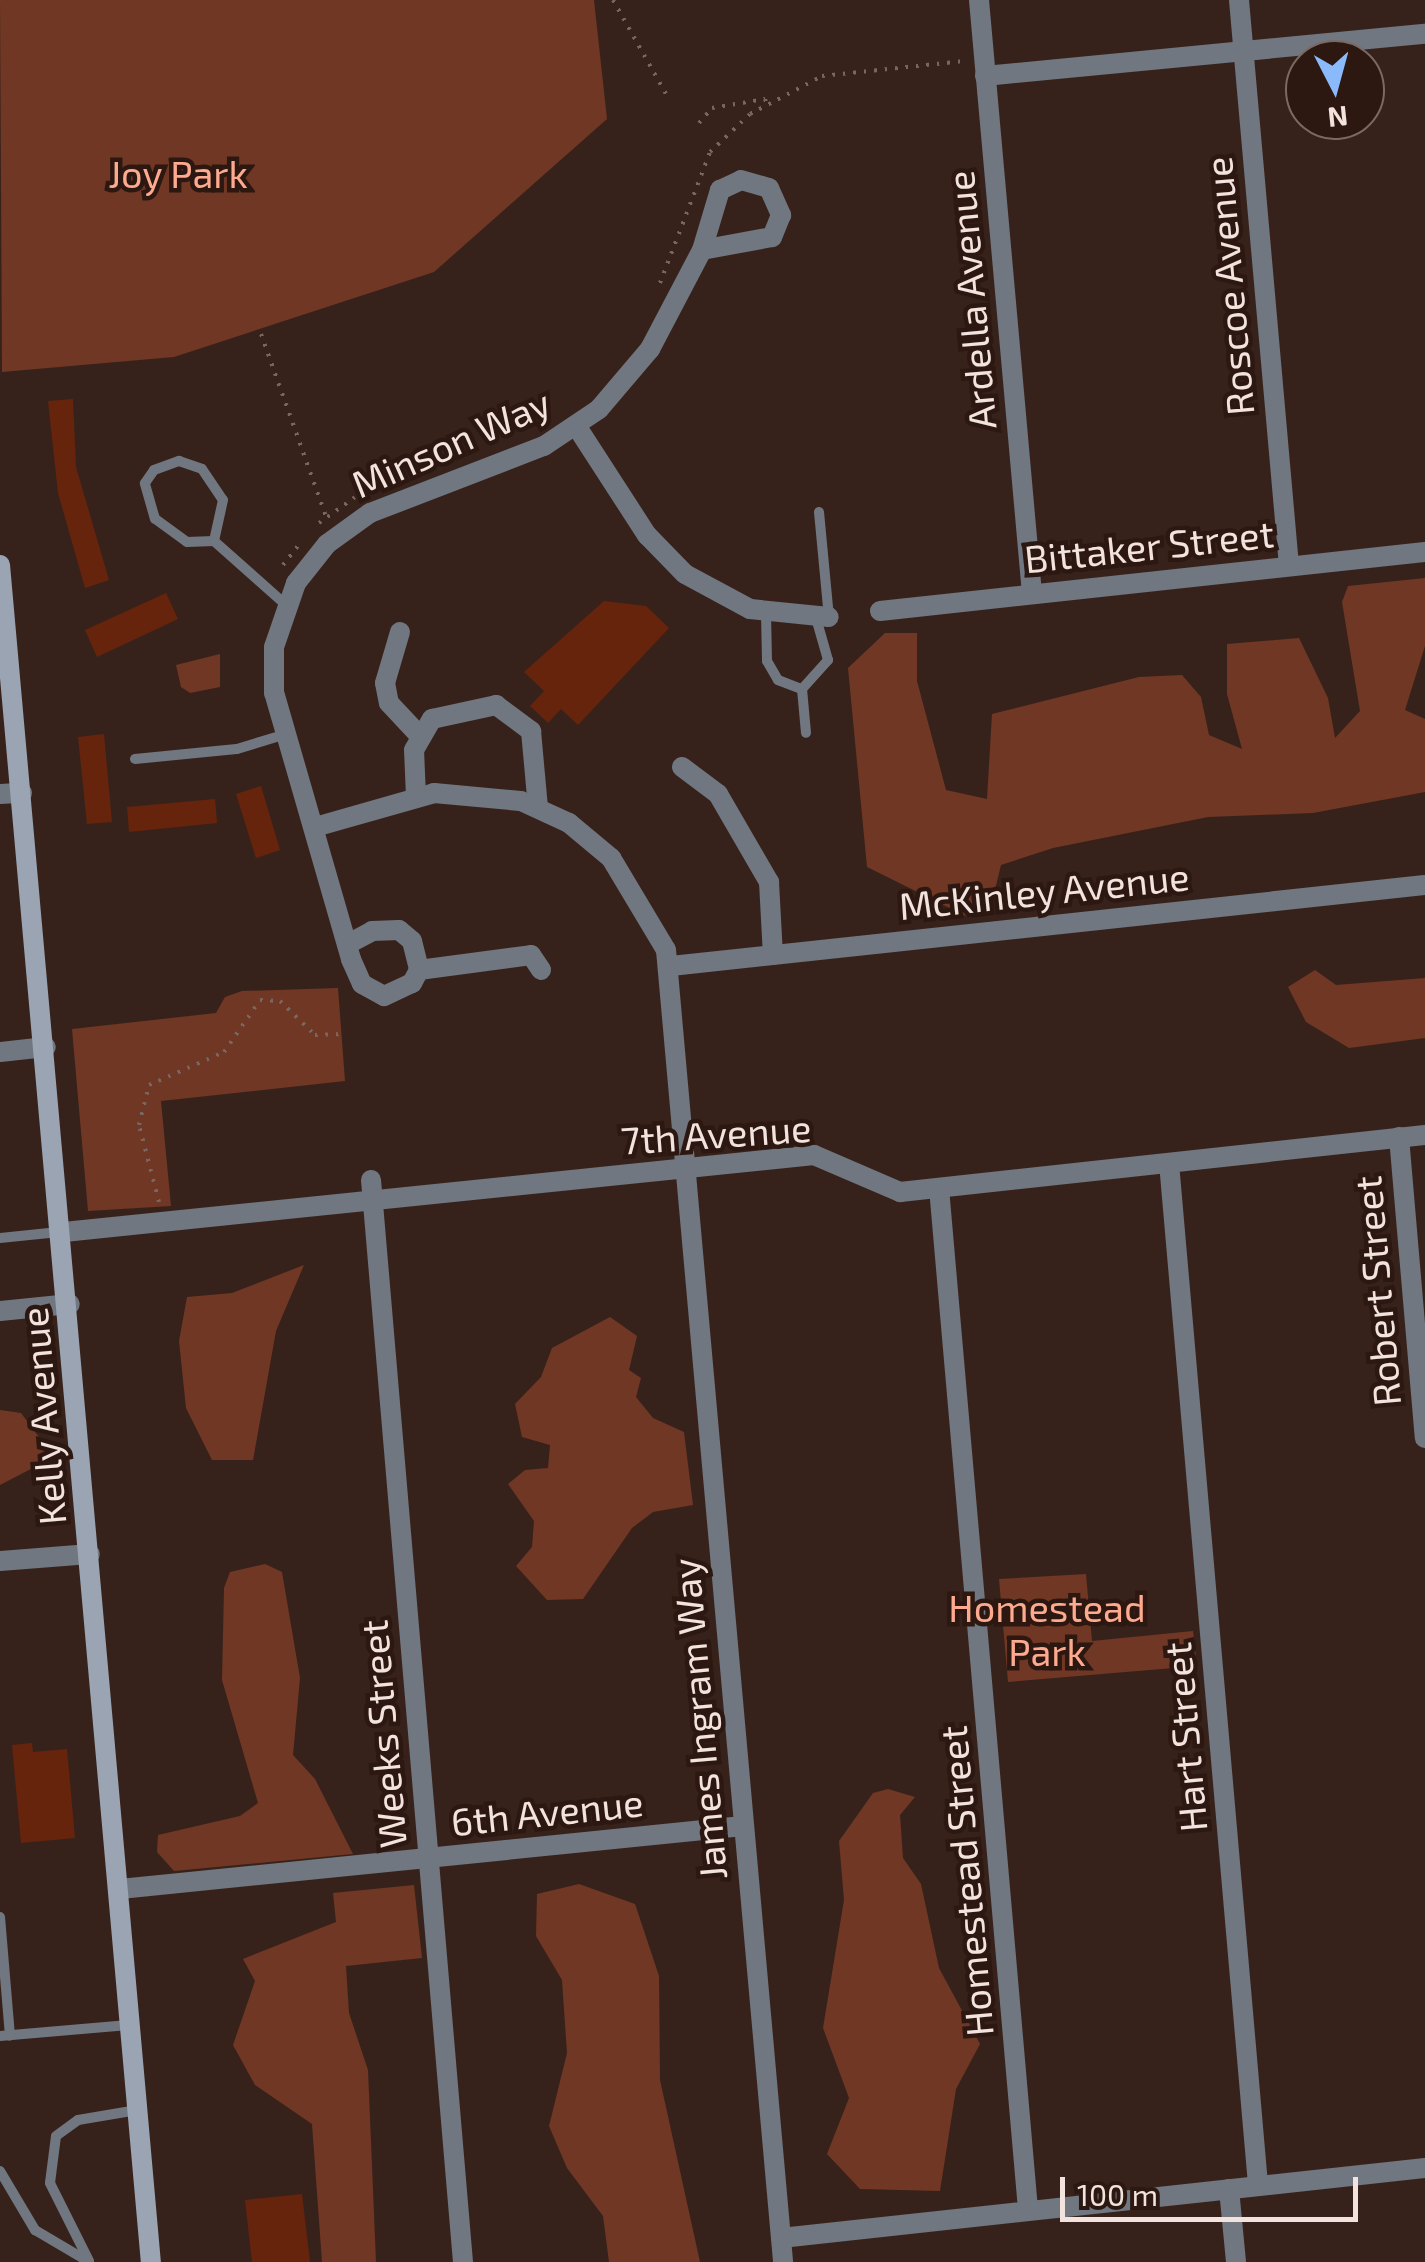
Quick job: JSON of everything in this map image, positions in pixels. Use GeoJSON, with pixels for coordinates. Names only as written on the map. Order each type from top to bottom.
{"type":"FeatureCollection","features":[{"type":"Feature","properties":{"kind":"main road","name":"Kelly Avenue"},"geometry":{"type":"LineString","coordinates":[[0,564],[11,794],[46,1047],[64,1232],[151,2262]]}},
{"type":"Feature","properties":{"kind":"street","name":"Ardella Avenue"},"geometry":{"type":"LineString","coordinates":[[979,0],[1032,594]]}},
{"type":"Feature","properties":{"kind":"street","name":"Roscoe Avenue"},"geometry":{"type":"LineString","coordinates":[[1240,0],[1288,566]]}},
{"type":"Feature","properties":{"kind":"street"},"geometry":{"type":"LineString","coordinates":[[984,68],[1245,52],[1425,34]]}},
{"type":"Feature","properties":{"kind":"street","name":"Minson Way"},"geometry":{"type":"LineString","coordinates":[[419,970],[412,984],[384,996],[362,984],[283,735],[272,662],[286,605],[327,544],[370,512],[577,428],[640,365],[702,250]]}},
{"type":"Feature","properties":{"kind":"street"},"geometry":{"type":"LineString","coordinates":[[577,428],[659,549],[701,586],[766,613],[822,617]]}},
{"type":"Feature","properties":{"kind":"street","name":"Bittaker Street"},"geometry":{"type":"LineString","coordinates":[[880,611],[1425,552]]}},
{"type":"Feature","properties":{"kind":"street"},"geometry":{"type":"LineString","coordinates":[[400,632],[385,683],[389,703],[420,736]]}},
{"type":"Feature","properties":{"kind":"street"},"geometry":{"type":"LineString","coordinates":[[416,797],[420,736],[432,719],[463,708],[496,705],[514,714],[537,748],[538,808]]}},
{"type":"Feature","properties":{"kind":"street"},"geometry":{"type":"LineString","coordinates":[[682,767],[718,794],[770,882],[773,955]]}},
{"type":"Feature","properties":{"kind":"street"},"geometry":{"type":"LineString","coordinates":[[315,826],[416,797],[473,792],[538,808],[584,834],[628,878],[671,966]]}},
{"type":"Feature","properties":{"kind":"street","name":"McKinley Avenue"},"geometry":{"type":"LineString","coordinates":[[671,966],[1425,885]]}},
{"type":"Feature","properties":{"kind":"street"},"geometry":{"type":"LineString","coordinates":[[348,944],[372,931],[399,930],[419,954],[419,970],[531,955],[540,970]]}},
{"type":"Feature","properties":{"kind":"street","name":"James Ingram Way"},"geometry":{"type":"LineString","coordinates":[[671,966],[685,1169],[783,2262]]}},
{"type":"Feature","properties":{"kind":"street"},"geometry":{"type":"LineString","coordinates":[[0,1052],[46,1047]]}},
{"type":"Feature","properties":{"kind":"street","name":"7th Avenue"},"geometry":{"type":"LineString","coordinates":[[64,1232],[372,1191],[685,1169],[814,1155],[887,1190],[939,1188],[1425,1134]]}},
{"type":"Feature","properties":{"kind":"street","name":"Robert Street"},"geometry":{"type":"LineString","coordinates":[[1399,1137],[1425,1438]]}},
{"type":"Feature","properties":{"kind":"street","name":"Hart Street"},"geometry":{"type":"LineString","coordinates":[[1169,1163],[1258,2185]]}},
{"type":"Feature","properties":{"kind":"street","name":"Homestead Street"},"geometry":{"type":"LineString","coordinates":[[939,1188],[1028,2208]]}},
{"type":"Feature","properties":{"kind":"street","name":"Weeks Street"},"geometry":{"type":"LineString","coordinates":[[372,1191],[463,2262]]}},
{"type":"Feature","properties":{"kind":"street"},"geometry":{"type":"LineString","coordinates":[[0,1311],[70,1304]]}},
{"type":"Feature","properties":{"kind":"street"},"geometry":{"type":"LineString","coordinates":[[0,1561],[90,1554]]}},
{"type":"Feature","properties":{"kind":"street","name":"6th Avenue"},"geometry":{"type":"LineString","coordinates":[[120,1890],[743,1826]]}},
{"type":"Feature","properties":{"kind":"street"},"geometry":{"type":"LineString","coordinates":[[781,2238],[1028,2208],[1425,2168]]}},
{"type":"Feature","properties":{"kind":"street"},"geometry":{"type":"LineString","coordinates":[[1229,2190],[1236,2262]]}},
{"type":"Feature","properties":{"kind":"lane"},"geometry":{"type":"LineString","coordinates":[[214,541],[224,500],[202,469],[179,461],[154,470],[144,483],[155,518],[187,542],[214,541],[266,595],[286,605]]}},
{"type":"Feature","properties":{"kind":"lane"},"geometry":{"type":"LineString","coordinates":[[806,733],[802,689],[828,660],[822,617],[818,512]]}},
{"type":"Feature","properties":{"kind":"lane"},"geometry":{"type":"LineString","coordinates":[[766,613],[767,661],[778,680],[802,689]]}},
{"type":"Feature","properties":{"kind":"lane"},"geometry":{"type":"LineString","coordinates":[[134,758],[237,749],[283,735]]}},
{"type":"Feature","properties":{"kind":"lane"},"geometry":{"type":"LineString","coordinates":[[0,1238],[64,1232]]}},
{"type":"Feature","properties":{"kind":"lane"},"geometry":{"type":"LineString","coordinates":[[0,1917],[5,2036],[130,2025]]}},
{"type":"Feature","properties":{"kind":"lane"},"geometry":{"type":"LineString","coordinates":[[90,2262],[50,2184],[56,2136],[78,2120],[138,2110]]}},
{"type":"Feature","properties":{"kind":"lane"},"geometry":{"type":"LineString","coordinates":[[0,2172],[35,2230],[90,2262]]}},
{"type":"Feature","properties":{"kind":"path"},"geometry":{"type":"LineString","coordinates":[[613,0],[667,96]]}},
{"type":"Feature","properties":{"kind":"path"},"geometry":{"type":"LineString","coordinates":[[655,298],[710,152],[766,106],[839,72],[984,68]]}},
{"type":"Feature","properties":{"kind":"path"},"geometry":{"type":"LineString","coordinates":[[699,123],[712,108],[765,99],[766,106]]}},
{"type":"Feature","properties":{"kind":"path"},"geometry":{"type":"LineString","coordinates":[[261,334],[326,517]]}},
{"type":"Feature","properties":{"kind":"path"},"geometry":{"type":"LineString","coordinates":[[266,595],[290,554],[326,517],[420,471]]}},
{"type":"Feature","properties":{"kind":"path"},"geometry":{"type":"LineString","coordinates":[[159,1207],[140,1125],[149,1085],[224,1052],[260,1000],[280,1001],[315,1035],[342,1034]]}},
{"type":"Feature","properties":{"kind":"green space","name":"Joy Park"},"geometry":{"type":"Polygon","coordinates":[[[0,0],[594,0],[607,119],[434,272],[174,357],[2,372],[0,0]]]}},
{"type":"Feature","properties":{"kind":"green space"},"geometry":{"type":"Polygon","coordinates":[[[1425,578],[1425,646],[1405,710],[1425,719],[1425,792],[1313,813],[1208,817],[1053,848],[1001,865],[993,898],[970,918],[867,867],[848,668],[885,633],[917,633],[917,681],[946,790],[987,799],[992,714],[1139,677],[1182,675],[1201,697],[1209,735],[1242,749],[1227,694],[1227,644],[1299,638],[1328,698],[1335,738],[1360,711],[1342,602],[1348,586],[1425,578]]]}},
{"type":"Feature","properties":{"kind":"green space"},"geometry":{"type":"Polygon","coordinates":[[[220,654],[220,687],[190,693],[181,687],[176,665],[220,654]]]}},
{"type":"Feature","properties":{"kind":"green space"},"geometry":{"type":"Polygon","coordinates":[[[1315,970],[1336,985],[1425,978],[1425,1038],[1349,1048],[1306,1022],[1288,987],[1315,970]]]}},
{"type":"Feature","properties":{"kind":"green space"},"geometry":{"type":"Polygon","coordinates":[[[338,988],[345,1081],[161,1101],[171,1206],[88,1211],[72,1029],[216,1013],[225,997],[242,991],[338,988]]]}},
{"type":"Feature","properties":{"kind":"green space"},"geometry":{"type":"Polygon","coordinates":[[[304,1265],[276,1331],[253,1460],[212,1460],[186,1408],[179,1341],[187,1297],[232,1293],[304,1265]]]}},
{"type":"Feature","properties":{"kind":"green space"},"geometry":{"type":"Polygon","coordinates":[[[610,1317],[637,1336],[629,1370],[641,1378],[636,1397],[653,1418],[684,1432],[693,1505],[653,1512],[632,1528],[583,1599],[547,1600],[516,1566],[532,1547],[534,1521],[508,1484],[525,1470],[548,1468],[550,1445],[522,1437],[515,1404],[541,1377],[552,1348],[610,1317]]]}},
{"type":"Feature","properties":{"kind":"green space"},"geometry":{"type":"Polygon","coordinates":[[[0,1410],[21,1413],[54,1457],[0,1485],[0,1410]]]}},
{"type":"Feature","properties":{"kind":"green space"},"geometry":{"type":"Polygon","coordinates":[[[265,1564],[282,1572],[300,1678],[293,1755],[315,1779],[353,1854],[174,1871],[157,1852],[158,1835],[240,1816],[258,1803],[222,1680],[224,1588],[230,1572],[265,1564]]]}},
{"type":"Feature","properties":{"kind":"green space","name":"Homestead Park"},"geometry":{"type":"Polygon","coordinates":[[[1086,1574],[1092,1641],[1193,1631],[1197,1666],[1008,1682],[999,1579],[1086,1574]]]}},
{"type":"Feature","properties":{"kind":"green space"},"geometry":{"type":"Polygon","coordinates":[[[888,1789],[915,1797],[900,1815],[903,1858],[921,1884],[939,1968],[980,2044],[956,2089],[940,2191],[860,2189],[827,2154],[849,2098],[823,2028],[844,1900],[839,1841],[873,1793],[888,1789]]]}},
{"type":"Feature","properties":{"kind":"green space"},"geometry":{"type":"Polygon","coordinates":[[[579,1884],[635,1904],[659,1976],[660,2080],[700,2262],[609,2262],[603,2216],[567,2168],[549,2126],[567,2053],[562,1980],[536,1936],[537,1894],[579,1884]]]}},
{"type":"Feature","properties":{"kind":"green space"},"geometry":{"type":"Polygon","coordinates":[[[414,1885],[422,1958],[346,1966],[349,2013],[368,2070],[376,2262],[322,2262],[312,2124],[255,2085],[233,2045],[255,1981],[243,1959],[336,1922],[333,1893],[414,1885]]]}},
{"type":"Feature","properties":{"kind":"building"},"geometry":{"type":"Polygon","coordinates":[[[73,399],[76,467],[109,580],[85,588],[58,493],[48,401],[73,399]]]}},
{"type":"Feature","properties":{"kind":"building"},"geometry":{"type":"Polygon","coordinates":[[[166,593],[178,619],[97,657],[85,630],[166,593]]]}},
{"type":"Feature","properties":{"kind":"building"},"geometry":{"type":"Polygon","coordinates":[[[604,601],[646,606],[669,628],[578,725],[561,709],[548,723],[530,706],[544,691],[524,672],[604,601]]]}},
{"type":"Feature","properties":{"kind":"building"},"geometry":{"type":"Polygon","coordinates":[[[104,734],[112,822],[87,824],[78,737],[104,734]]]}},
{"type":"Feature","properties":{"kind":"building"},"geometry":{"type":"Polygon","coordinates":[[[261,786],[280,850],[256,858],[236,794],[261,786]]]}},
{"type":"Feature","properties":{"kind":"building"},"geometry":{"type":"Polygon","coordinates":[[[215,799],[217,823],[129,832],[127,807],[215,799]]]}},
{"type":"Feature","properties":{"kind":"building"},"geometry":{"type":"Polygon","coordinates":[[[32,1743],[33,1752],[67,1749],[75,1838],[21,1843],[12,1745],[32,1743]]]}},
{"type":"Feature","properties":{"kind":"building"},"geometry":{"type":"Polygon","coordinates":[[[302,2194],[310,2262],[252,2262],[245,2200],[302,2194]]]}}]}
